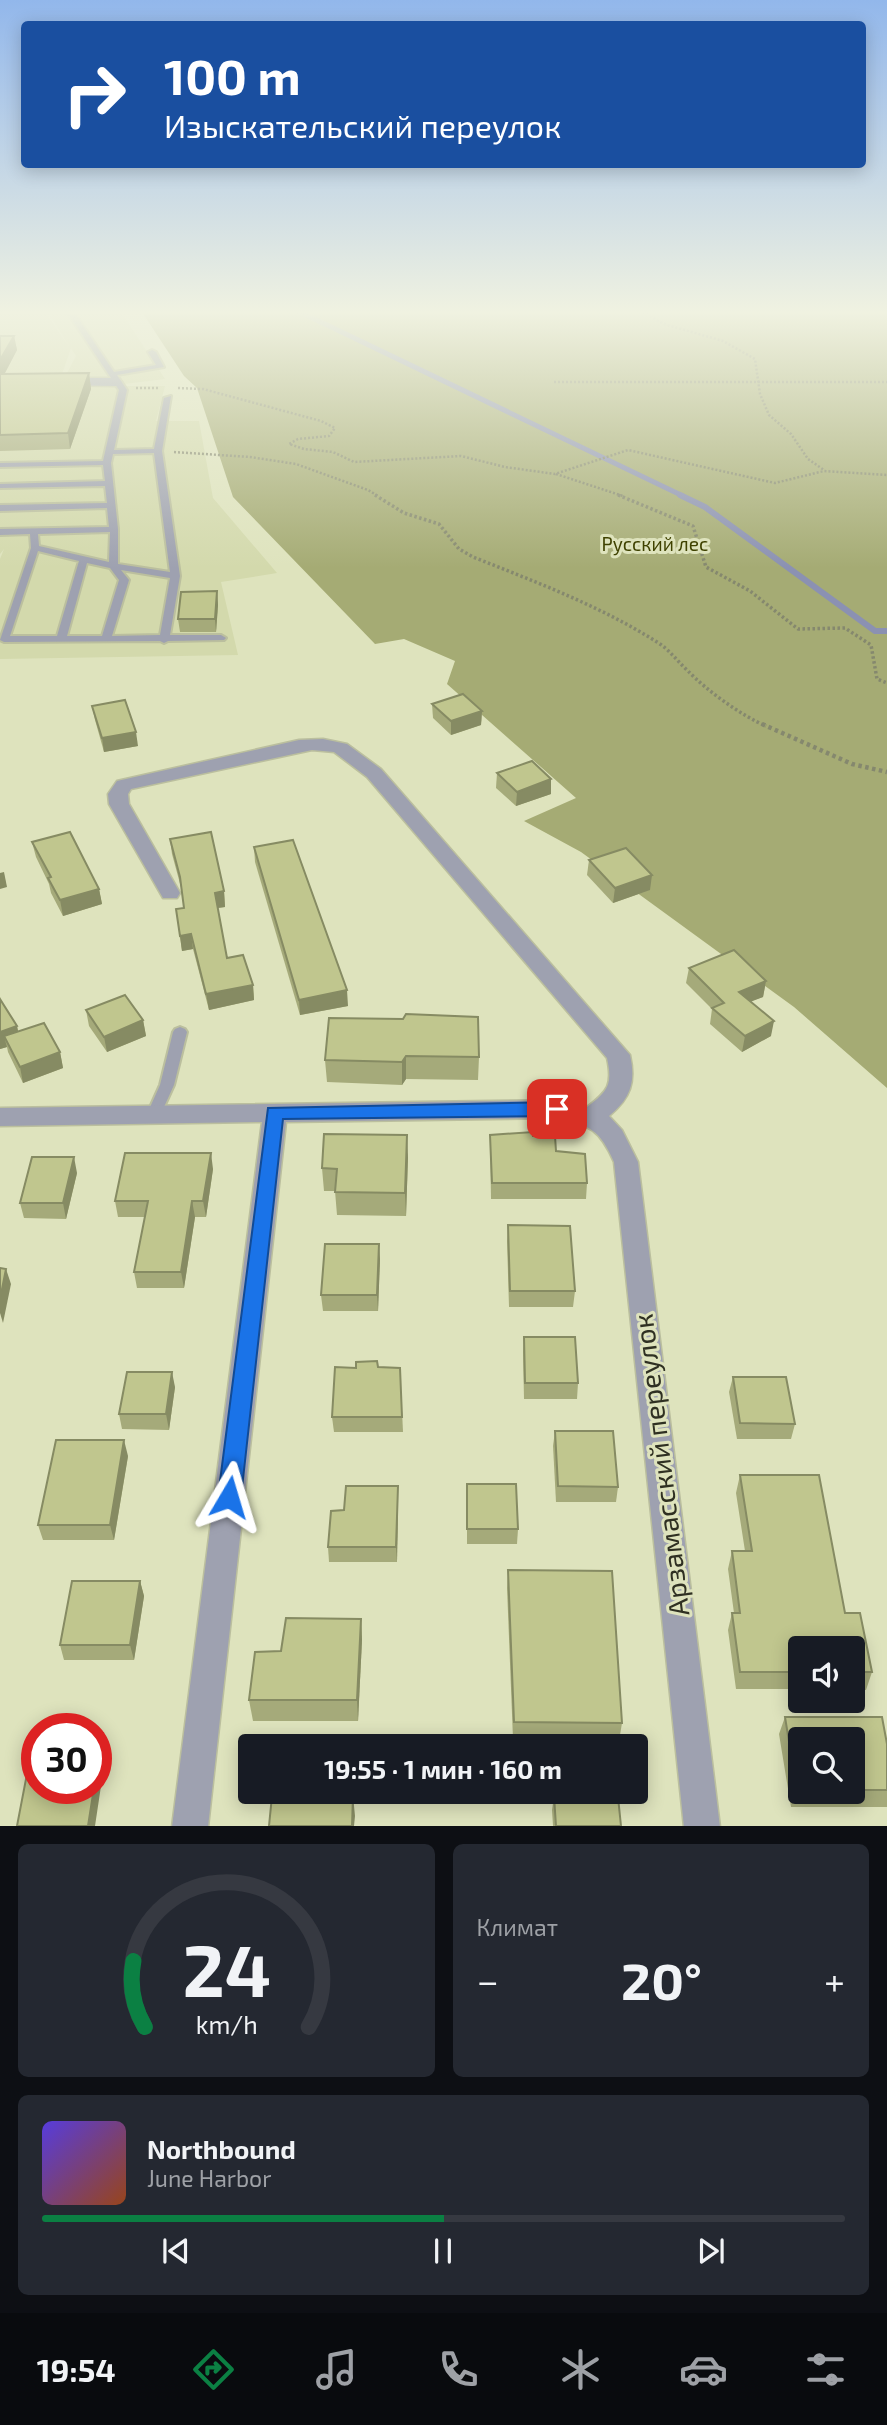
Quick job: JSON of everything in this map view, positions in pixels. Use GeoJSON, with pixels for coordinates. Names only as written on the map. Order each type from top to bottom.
{"type":"FeatureCollection","features":[{"type":"Feature","properties":{"kind":"street"},"geometry":{"type":"LineString","coordinates":[[0,1117],[557,1109],[592,1116],[617,1097],[623,1084],[618,1055],[374,773],[342,747],[320,743],[299,745],[124,785],[118,794],[119,804],[170,893]]}},
{"type":"Feature","properties":{"kind":"street"},"geometry":{"type":"LineString","coordinates":[[190,1826],[275,1113]]}},
{"type":"Feature","properties":{"kind":"street","name":"Арзамасский переулок"},"geometry":{"type":"LineString","coordinates":[[592,1116],[615,1135],[626,1162],[702,1826]]}},
{"type":"Feature","properties":{"kind":"lane"},"geometry":{"type":"LineString","coordinates":[[106,638],[124,580],[113,566],[114,528],[107,463],[121,397]]}},
{"type":"Feature","properties":{"kind":"lane"},"geometry":{"type":"LineString","coordinates":[[164,640],[175,576],[158,451],[168,398]]}},
{"type":"Feature","properties":{"kind":"lane"},"geometry":{"type":"LineString","coordinates":[[110,452],[158,451]]}},
{"type":"Feature","properties":{"kind":"lane"},"geometry":{"type":"LineString","coordinates":[[0,465],[107,463]]}},
{"type":"Feature","properties":{"kind":"lane"},"geometry":{"type":"LineString","coordinates":[[0,486],[109,483]]}},
{"type":"Feature","properties":{"kind":"lane"},"geometry":{"type":"LineString","coordinates":[[0,509],[111,505]]}},
{"type":"Feature","properties":{"kind":"lane"},"geometry":{"type":"LineString","coordinates":[[0,532],[34,533],[114,528]]}},
{"type":"Feature","properties":{"kind":"lane"},"geometry":{"type":"LineString","coordinates":[[34,533],[35,548],[4,639],[222,638]]}},
{"type":"Feature","properties":{"kind":"lane"},"geometry":{"type":"LineString","coordinates":[[35,548],[113,566],[175,576]]}},
{"type":"Feature","properties":{"kind":"lane"},"geometry":{"type":"LineString","coordinates":[[61,639],[84,558]]}},
{"type":"Feature","properties":{"kind":"lane"},"geometry":{"type":"LineString","coordinates":[[154,1114],[167,1085],[180,1032]]}},
{"type":"Feature","properties":{"kind":"path"},"geometry":{"type":"LineString","coordinates":[[235,397],[335,428],[329,436],[298,439],[289,444],[304,449],[333,452],[354,462],[461,456],[505,467],[555,474],[625,497],[693,526],[706,566],[750,591],[798,629],[845,628],[871,645],[877,679],[887,683]]}},
{"type":"Feature","properties":{"kind":"path"},"geometry":{"type":"LineString","coordinates":[[764,397],[769,415],[792,434],[808,459],[824,471]]}},
{"type":"Feature","properties":{"kind":"path"},"geometry":{"type":"LineString","coordinates":[[555,474],[628,450],[775,483],[824,471],[887,475]]}},
{"type":"Feature","properties":{"kind":"path"},"geometry":{"type":"LineString","coordinates":[[158,451],[216,454],[296,464],[361,486],[404,513],[439,524],[459,549],[473,557],[574,598],[665,646],[688,672],[752,720],[852,764],[887,772]]}},
{"type":"Feature","properties":{"kind":"shaded area"},"geometry":{"type":"Polygon","coordinates":[[[0,397],[162,397],[156,421],[199,421],[213,498],[277,573],[221,582],[238,655],[0,659],[0,559],[4,549],[0,554],[0,397]]]}},
{"type":"Feature","properties":{"kind":"green space","name":"Русский лес"},"geometry":{"type":"Polygon","coordinates":[[[200,397],[887,397],[887,1088],[794,1007],[581,852],[524,821],[576,798],[447,684],[455,661],[404,639],[375,644],[233,497],[200,397]]]}},
{"type":"Feature","properties":{"kind":"building"},"geometry":{"type":"Polygon","coordinates":[[[0,397],[81,397],[68,433],[0,435],[0,397]]]}},
{"type":"Feature","properties":{"kind":"building"},"geometry":{"type":"Polygon","coordinates":[[[217,591],[215,619],[178,619],[181,592],[217,591]]]}},
{"type":"Feature","properties":{"kind":"building"},"geometry":{"type":"Polygon","coordinates":[[[463,694],[482,711],[451,721],[432,704],[463,694]]]}},
{"type":"Feature","properties":{"kind":"building"},"geometry":{"type":"Polygon","coordinates":[[[125,700],[136,732],[102,738],[92,706],[125,700]]]}},
{"type":"Feature","properties":{"kind":"building"},"geometry":{"type":"Polygon","coordinates":[[[532,761],[551,779],[517,792],[497,773],[532,761]]]}},
{"type":"Feature","properties":{"kind":"building"},"geometry":{"type":"Polygon","coordinates":[[[70,832],[99,889],[60,900],[32,842],[70,832]]]}},
{"type":"Feature","properties":{"kind":"building"},"geometry":{"type":"Polygon","coordinates":[[[211,832],[224,891],[215,893],[227,958],[243,955],[253,985],[206,994],[191,934],[180,936],[176,909],[184,908],[180,877],[170,839],[211,832]]]}},
{"type":"Feature","properties":{"kind":"building"},"geometry":{"type":"Polygon","coordinates":[[[293,840],[347,990],[299,1000],[254,847],[293,840]]]}},
{"type":"Feature","properties":{"kind":"building"},"geometry":{"type":"Polygon","coordinates":[[[626,848],[652,875],[615,888],[589,860],[626,848]]]}},
{"type":"Feature","properties":{"kind":"building"},"geometry":{"type":"Polygon","coordinates":[[[734,950],[766,981],[739,992],[774,1021],[745,1036],[712,1008],[724,1003],[689,968],[734,950]]]}},
{"type":"Feature","properties":{"kind":"building"},"geometry":{"type":"Polygon","coordinates":[[[125,995],[143,1020],[104,1037],[86,1010],[125,995]]]}},
{"type":"Feature","properties":{"kind":"building"},"geometry":{"type":"Polygon","coordinates":[[[0,999],[17,1026],[0,1032],[0,999]]]}},
{"type":"Feature","properties":{"kind":"building"},"geometry":{"type":"Polygon","coordinates":[[[406,1014],[478,1017],[479,1057],[406,1056],[402,1062],[325,1060],[329,1018],[403,1019],[406,1014]]]}},
{"type":"Feature","properties":{"kind":"building"},"geometry":{"type":"Polygon","coordinates":[[[44,1023],[60,1052],[20,1067],[4,1036],[44,1023]]]}},
{"type":"Feature","properties":{"kind":"building"},"geometry":{"type":"Polygon","coordinates":[[[533,1132],[533,1136],[555,1136],[556,1151],[585,1154],[587,1183],[492,1183],[490,1135],[533,1132]]]}},
{"type":"Feature","properties":{"kind":"building"},"geometry":{"type":"Polygon","coordinates":[[[324,1134],[407,1135],[405,1193],[335,1192],[337,1169],[322,1168],[324,1134]]]}},
{"type":"Feature","properties":{"kind":"building"},"geometry":{"type":"Polygon","coordinates":[[[125,1153],[211,1153],[203,1201],[192,1201],[181,1272],[134,1272],[148,1201],[115,1201],[125,1153]]]}},
{"type":"Feature","properties":{"kind":"building"},"geometry":{"type":"Polygon","coordinates":[[[32,1157],[74,1157],[63,1203],[20,1203],[32,1157]]]}},
{"type":"Feature","properties":{"kind":"building"},"geometry":{"type":"Polygon","coordinates":[[[508,1225],[570,1226],[575,1291],[510,1291],[508,1225]]]}},
{"type":"Feature","properties":{"kind":"building"},"geometry":{"type":"Polygon","coordinates":[[[325,1244],[379,1244],[377,1295],[321,1295],[325,1244]]]}},
{"type":"Feature","properties":{"kind":"building"},"geometry":{"type":"Polygon","coordinates":[[[0,1268],[6,1269],[0,1299],[0,1268]]]}},
{"type":"Feature","properties":{"kind":"building"},"geometry":{"type":"Polygon","coordinates":[[[524,1337],[575,1337],[578,1383],[525,1383],[524,1337]]]}},
{"type":"Feature","properties":{"kind":"building"},"geometry":{"type":"Polygon","coordinates":[[[377,1361],[378,1367],[400,1368],[402,1417],[332,1417],[335,1367],[356,1368],[356,1362],[377,1361]]]}},
{"type":"Feature","properties":{"kind":"building"},"geometry":{"type":"Polygon","coordinates":[[[127,1372],[172,1372],[166,1414],[119,1414],[127,1372]]]}},
{"type":"Feature","properties":{"kind":"building"},"geometry":{"type":"Polygon","coordinates":[[[733,1377],[786,1377],[795,1424],[740,1423],[733,1377]]]}},
{"type":"Feature","properties":{"kind":"building"},"geometry":{"type":"Polygon","coordinates":[[[555,1431],[613,1431],[618,1487],[558,1486],[555,1431]]]}},
{"type":"Feature","properties":{"kind":"building"},"geometry":{"type":"Polygon","coordinates":[[[56,1440],[124,1440],[110,1525],[38,1525],[56,1440]]]}},
{"type":"Feature","properties":{"kind":"building"},"geometry":{"type":"Polygon","coordinates":[[[740,1475],[819,1475],[845,1613],[860,1613],[865,1636],[788,1636],[788,1672],[740,1672],[732,1613],[740,1613],[732,1551],[752,1551],[740,1475]]]}},
{"type":"Feature","properties":{"kind":"building"},"geometry":{"type":"Polygon","coordinates":[[[467,1484],[516,1484],[518,1529],[467,1529],[467,1484]]]}},
{"type":"Feature","properties":{"kind":"building"},"geometry":{"type":"Polygon","coordinates":[[[346,1486],[398,1486],[396,1547],[328,1547],[331,1511],[344,1510],[346,1486]]]}},
{"type":"Feature","properties":{"kind":"building"},"geometry":{"type":"Polygon","coordinates":[[[508,1570],[612,1571],[622,1723],[514,1722],[508,1570]]]}},
{"type":"Feature","properties":{"kind":"building"},"geometry":{"type":"Polygon","coordinates":[[[72,1581],[140,1581],[130,1645],[60,1645],[72,1581]]]}},
{"type":"Feature","properties":{"kind":"building"},"geometry":{"type":"Polygon","coordinates":[[[286,1618],[361,1619],[357,1700],[249,1700],[255,1652],[281,1651],[286,1618]]]}},
{"type":"Feature","properties":{"kind":"building"},"geometry":{"type":"Polygon","coordinates":[[[865,1638],[872,1672],[865,1672],[865,1638]]]}},
{"type":"Feature","properties":{"kind":"building"},"geometry":{"type":"Polygon","coordinates":[[[785,1717],[882,1717],[887,1744],[887,1790],[865,1790],[865,1727],[788,1727],[788,1736],[785,1717]]]}},
{"type":"Feature","properties":{"kind":"building"},"geometry":{"type":"Polygon","coordinates":[[[21,1804],[91,1804],[88,1826],[17,1826],[21,1804]]]}},
{"type":"Feature","properties":{"kind":"building"},"geometry":{"type":"Polygon","coordinates":[[[271,1804],[353,1804],[352,1826],[269,1826],[271,1804]]]}},
{"type":"Feature","properties":{"kind":"building"},"geometry":{"type":"Polygon","coordinates":[[[555,1804],[619,1804],[621,1826],[556,1826],[555,1804]]]}},
{"type":"Feature","properties":{"kind":"waterway"},"geometry":{"type":"LineString","coordinates":[[477,397],[683,496]]}},
{"type":"Feature","properties":{"kind":"waterway"},"geometry":{"type":"LineString","coordinates":[[680,495],[705,507],[875,631],[887,631]]}},
{"type":"Feature","properties":{"kind":"route"},"geometry":{"type":"LineString","coordinates":[[229,1497],[275,1113],[557,1109]]}}]}
